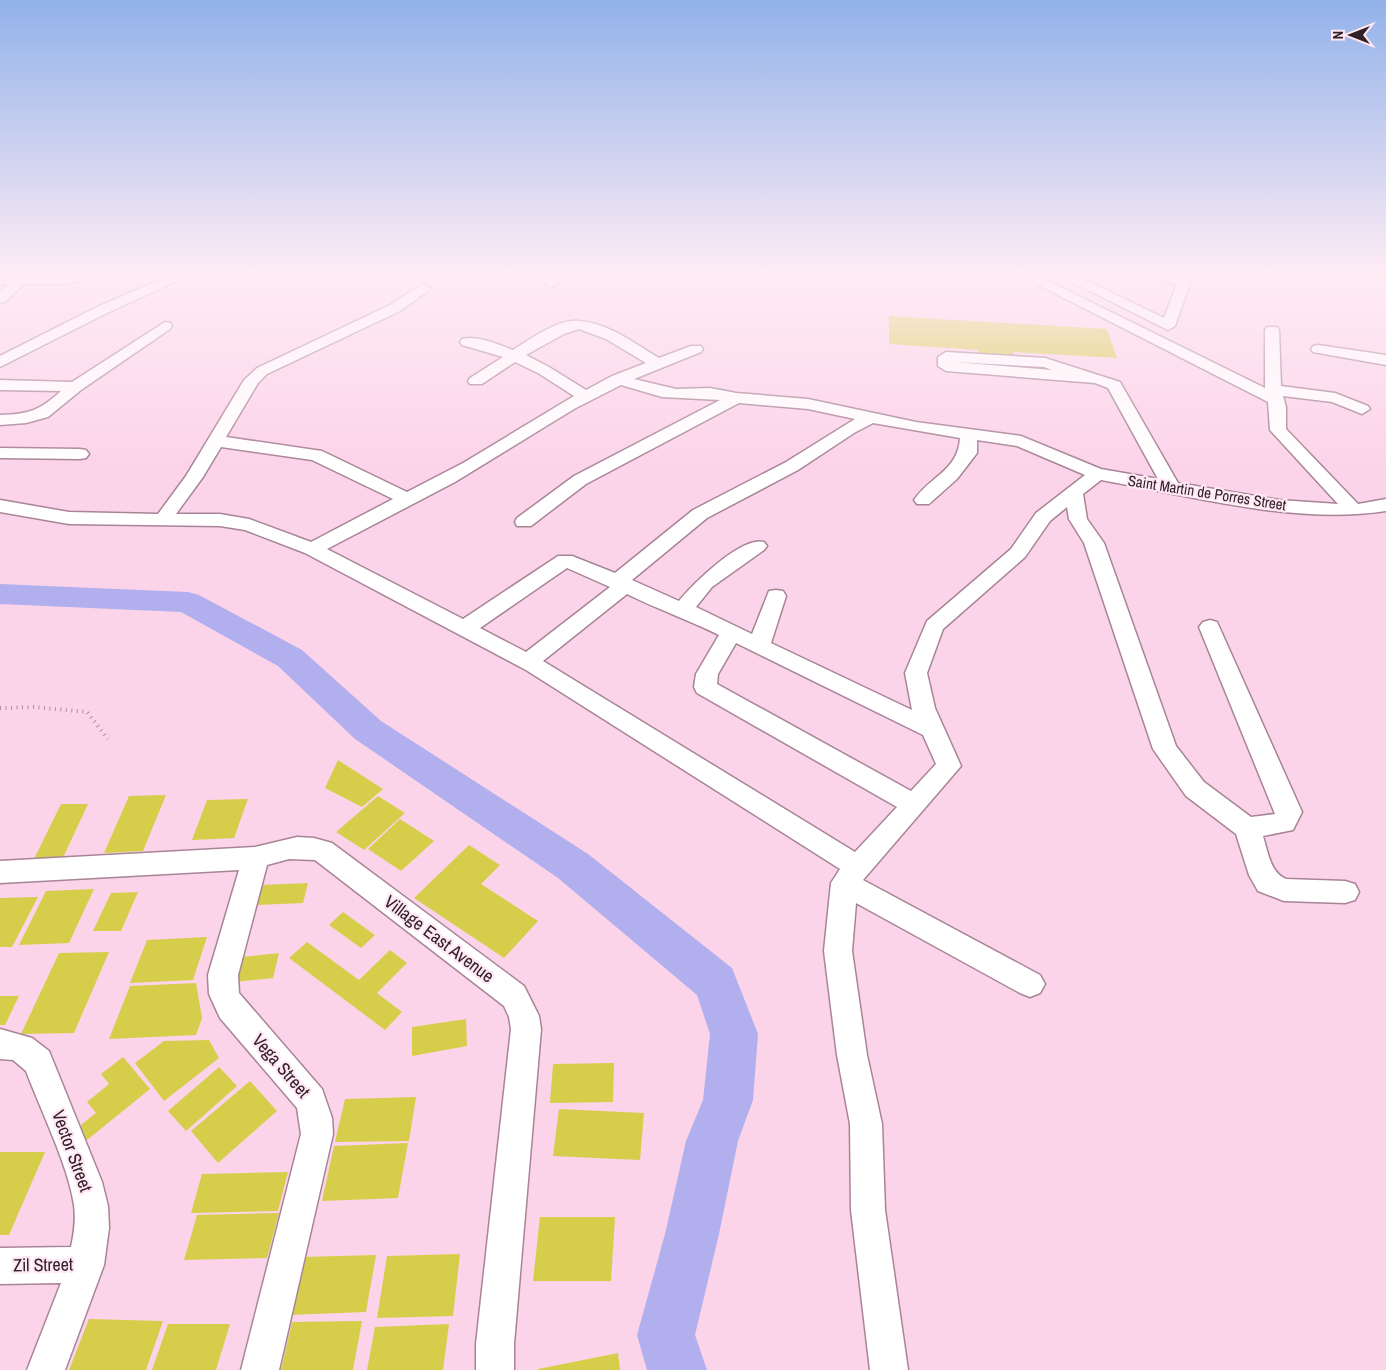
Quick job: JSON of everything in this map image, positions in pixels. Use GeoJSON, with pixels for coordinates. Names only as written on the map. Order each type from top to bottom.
{"type":"FeatureCollection","features":[{"type":"Feature","properties":{"kind":"street"},"geometry":{"type":"LineString","coordinates":[[0,362],[53,335]]}},
{"type":"Feature","properties":{"kind":"street"},"geometry":{"type":"LineString","coordinates":[[0,420],[33,419],[42,416],[75,387],[152,335]]}},
{"type":"Feature","properties":{"kind":"street"},"geometry":{"type":"LineString","coordinates":[[164,518],[194,476],[252,380],[262,371],[338,335]]}},
{"type":"Feature","properties":{"kind":"street"},"geometry":{"type":"LineString","coordinates":[[476,382],[514,357],[553,335]]}},
{"type":"Feature","properties":{"kind":"street"},"geometry":{"type":"LineString","coordinates":[[605,335],[625,342],[658,364]]}},
{"type":"Feature","properties":{"kind":"street"},"geometry":{"type":"LineString","coordinates":[[1150,335],[1274,395],[1335,398],[1362,409]]}},
{"type":"Feature","properties":{"kind":"street"},"geometry":{"type":"LineString","coordinates":[[1272,335],[1274,395],[1278,407],[1278,430],[1354,510]]}},
{"type":"Feature","properties":{"kind":"street"},"geometry":{"type":"LineString","coordinates":[[467,342],[490,347],[559,377],[585,397]]}},
{"type":"Feature","properties":{"kind":"street"},"geometry":{"type":"LineString","coordinates":[[1318,348],[1386,360]]}},
{"type":"Feature","properties":{"kind":"street"},"geometry":{"type":"LineString","coordinates":[[312,549],[406,499],[442,484],[585,397],[617,380],[696,349]]}},
{"type":"Feature","properties":{"kind":"street"},"geometry":{"type":"LineString","coordinates":[[1094,378],[946,366],[946,357],[1045,363],[1094,378],[1114,385],[1172,488]]}},
{"type":"Feature","properties":{"kind":"street","name":"Saint Martin de Porres Street"},"geometry":{"type":"LineString","coordinates":[[617,380],[662,392],[710,393],[736,398],[808,404],[916,427],[1021,441],[1096,474],[1279,506],[1354,510],[1386,505]]}},
{"type":"Feature","properties":{"kind":"street"},"geometry":{"type":"LineString","coordinates":[[0,386],[75,387]]}},
{"type":"Feature","properties":{"kind":"street"},"geometry":{"type":"LineString","coordinates":[[524,522],[580,480],[736,398]]}},
{"type":"Feature","properties":{"kind":"street"},"geometry":{"type":"LineString","coordinates":[[527,662],[621,584],[700,514],[792,466],[848,429],[872,417]]}},
{"type":"Feature","properties":{"kind":"street"},"geometry":{"type":"LineString","coordinates":[[923,500],[951,475],[968,453],[969,433]]}},
{"type":"Feature","properties":{"kind":"street"},"geometry":{"type":"LineString","coordinates":[[215,441],[316,455],[406,499]]}},
{"type":"Feature","properties":{"kind":"street"},"geometry":{"type":"LineString","coordinates":[[0,454],[80,454]]}},
{"type":"Feature","properties":{"kind":"street"},"geometry":{"type":"LineString","coordinates":[[889,1370],[868,1210],[866,1124],[852,1055],[838,951],[852,876],[949,766],[935,731],[923,708],[916,673],[934,626],[1018,553],[1043,517],[1096,474]]}},
{"type":"Feature","properties":{"kind":"street"},"geometry":{"type":"LineString","coordinates":[[1073,491],[1078,518],[1094,544],[1165,748],[1195,789],[1247,828],[1262,875],[1268,883],[1284,890],[1344,892]]}},
{"type":"Feature","properties":{"kind":"street"},"geometry":{"type":"LineString","coordinates":[[0,506],[69,518],[220,520],[249,525],[312,549],[527,662],[852,876],[1030,984]]}},
{"type":"Feature","properties":{"kind":"street"},"geometry":{"type":"LineString","coordinates":[[683,609],[705,583],[757,546]]}},
{"type":"Feature","properties":{"kind":"street"},"geometry":{"type":"LineString","coordinates":[[464,629],[565,560],[658,601],[683,609],[935,731]]}},
{"type":"Feature","properties":{"kind":"street"},"geometry":{"type":"LineString","coordinates":[[758,645],[776,596]]}},
{"type":"Feature","properties":{"kind":"street"},"geometry":{"type":"LineString","coordinates":[[1210,627],[1289,812],[1284,824],[1247,828]]}},
{"type":"Feature","properties":{"kind":"street"},"geometry":{"type":"LineString","coordinates":[[732,632],[707,674],[706,687],[914,805]]}},
{"type":"Feature","properties":{"kind":"street","name":"Village East Avenue"},"geometry":{"type":"LineString","coordinates":[[0,872],[256,858],[280,849],[308,846],[323,851],[514,996],[520,1004],[526,1029],[496,1334],[496,1370]]}},
{"type":"Feature","properties":{"kind":"street","name":"Vega Street"},"geometry":{"type":"LineString","coordinates":[[256,858],[223,975],[224,994],[231,1008],[311,1100],[316,1118],[317,1134],[260,1370]]}},
{"type":"Feature","properties":{"kind":"street","name":"Vector Street"},"geometry":{"type":"LineString","coordinates":[[0,1044],[20,1047],[31,1053],[38,1062],[86,1182],[91,1206],[92,1228],[86,1265],[46,1370]]}},
{"type":"Feature","properties":{"kind":"street","name":"Zil Street"},"geometry":{"type":"LineString","coordinates":[[0,1266],[86,1265]]}},
{"type":"Feature","properties":{"kind":"path"},"geometry":{"type":"LineString","coordinates":[[0,708],[34,707],[87,712],[108,739]]}},
{"type":"Feature","properties":{"kind":"building"},"geometry":{"type":"Polygon","coordinates":[[[889,335],[1109,335],[1117,358],[1013,352],[1015,360],[979,357],[978,350],[889,344],[889,335]]]}},
{"type":"Feature","properties":{"kind":"building"},"geometry":{"type":"Polygon","coordinates":[[[338,760],[383,789],[362,807],[325,788],[338,760]]]}},
{"type":"Feature","properties":{"kind":"building"},"geometry":{"type":"Polygon","coordinates":[[[166,795],[143,851],[104,853],[129,796],[166,795]]]}},
{"type":"Feature","properties":{"kind":"building"},"geometry":{"type":"Polygon","coordinates":[[[378,796],[405,813],[364,850],[336,832],[378,796]]]}},
{"type":"Feature","properties":{"kind":"building"},"geometry":{"type":"Polygon","coordinates":[[[248,799],[234,838],[192,840],[207,800],[248,799]]]}},
{"type":"Feature","properties":{"kind":"building"},"geometry":{"type":"Polygon","coordinates":[[[61,804],[88,804],[61,862],[32,863],[61,804]]]}},
{"type":"Feature","properties":{"kind":"building"},"geometry":{"type":"Polygon","coordinates":[[[400,819],[434,841],[401,871],[368,849],[400,819]]]}},
{"type":"Feature","properties":{"kind":"building"},"geometry":{"type":"Polygon","coordinates":[[[469,845],[500,865],[481,884],[538,921],[504,958],[414,898],[469,845]]]}},
{"type":"Feature","properties":{"kind":"building"},"geometry":{"type":"Polygon","coordinates":[[[308,883],[303,903],[256,905],[262,885],[308,883]]]}},
{"type":"Feature","properties":{"kind":"building"},"geometry":{"type":"Polygon","coordinates":[[[94,889],[69,943],[19,945],[46,891],[94,889]]]}},
{"type":"Feature","properties":{"kind":"building"},"geometry":{"type":"Polygon","coordinates":[[[138,892],[121,931],[93,931],[111,893],[138,892]]]}},
{"type":"Feature","properties":{"kind":"building"},"geometry":{"type":"Polygon","coordinates":[[[38,897],[12,947],[0,947],[0,898],[38,897]]]}},
{"type":"Feature","properties":{"kind":"building"},"geometry":{"type":"Polygon","coordinates":[[[343,912],[375,935],[361,948],[329,925],[343,912]]]}},
{"type":"Feature","properties":{"kind":"building"},"geometry":{"type":"Polygon","coordinates":[[[207,937],[193,980],[130,983],[147,940],[207,937]]]}},
{"type":"Feature","properties":{"kind":"building"},"geometry":{"type":"Polygon","coordinates":[[[307,942],[359,980],[390,950],[407,963],[377,993],[402,1012],[385,1030],[289,958],[307,942]]]}},
{"type":"Feature","properties":{"kind":"building"},"geometry":{"type":"Polygon","coordinates":[[[109,952],[74,1033],[21,1034],[59,953],[109,952]]]}},
{"type":"Feature","properties":{"kind":"building"},"geometry":{"type":"Polygon","coordinates":[[[279,953],[273,978],[235,982],[241,957],[279,953]]]}},
{"type":"Feature","properties":{"kind":"building"},"geometry":{"type":"Polygon","coordinates":[[[196,983],[202,1018],[196,1035],[109,1039],[130,986],[196,983]]]}},
{"type":"Feature","properties":{"kind":"building"},"geometry":{"type":"Polygon","coordinates":[[[0,996],[19,996],[5,1025],[0,1025],[0,996]]]}},
{"type":"Feature","properties":{"kind":"building"},"geometry":{"type":"Polygon","coordinates":[[[466,1019],[467,1046],[412,1056],[412,1027],[466,1019]]]}},
{"type":"Feature","properties":{"kind":"building"},"geometry":{"type":"Polygon","coordinates":[[[209,1040],[219,1058],[164,1101],[135,1063],[164,1041],[209,1040]]]}},
{"type":"Feature","properties":{"kind":"building"},"geometry":{"type":"Polygon","coordinates":[[[123,1057],[150,1089],[87,1140],[77,1128],[96,1113],[87,1102],[109,1084],[101,1074],[123,1057]]]}},
{"type":"Feature","properties":{"kind":"building"},"geometry":{"type":"Polygon","coordinates":[[[614,1063],[613,1102],[550,1103],[553,1064],[614,1063]]]}},
{"type":"Feature","properties":{"kind":"building"},"geometry":{"type":"Polygon","coordinates":[[[219,1067],[237,1086],[186,1131],[168,1111],[219,1067]]]}},
{"type":"Feature","properties":{"kind":"building"},"geometry":{"type":"Polygon","coordinates":[[[250,1081],[277,1111],[218,1163],[191,1131],[250,1081]]]}},
{"type":"Feature","properties":{"kind":"building"},"geometry":{"type":"Polygon","coordinates":[[[416,1097],[409,1141],[335,1142],[345,1099],[416,1097]]]}},
{"type":"Feature","properties":{"kind":"building"},"geometry":{"type":"Polygon","coordinates":[[[559,1109],[644,1113],[640,1160],[553,1156],[559,1109]]]}},
{"type":"Feature","properties":{"kind":"building"},"geometry":{"type":"Polygon","coordinates":[[[408,1143],[398,1198],[322,1201],[334,1146],[408,1143]]]}},
{"type":"Feature","properties":{"kind":"building"},"geometry":{"type":"Polygon","coordinates":[[[0,1152],[45,1152],[9,1235],[0,1235],[0,1152]]]}},
{"type":"Feature","properties":{"kind":"building"},"geometry":{"type":"Polygon","coordinates":[[[288,1172],[278,1211],[191,1213],[202,1174],[288,1172]]]}},
{"type":"Feature","properties":{"kind":"building"},"geometry":{"type":"Polygon","coordinates":[[[279,1213],[267,1258],[184,1260],[197,1215],[279,1213]]]}},
{"type":"Feature","properties":{"kind":"building"},"geometry":{"type":"Polygon","coordinates":[[[540,1217],[615,1217],[611,1281],[533,1281],[540,1217]]]}},
{"type":"Feature","properties":{"kind":"building"},"geometry":{"type":"Polygon","coordinates":[[[460,1254],[453,1316],[377,1318],[387,1256],[460,1254]]]}},
{"type":"Feature","properties":{"kind":"building"},"geometry":{"type":"Polygon","coordinates":[[[376,1255],[366,1312],[288,1315],[301,1257],[376,1255]]]}},
{"type":"Feature","properties":{"kind":"building"},"geometry":{"type":"Polygon","coordinates":[[[89,1319],[163,1321],[146,1370],[69,1370],[89,1319]]]}},
{"type":"Feature","properties":{"kind":"building"},"geometry":{"type":"Polygon","coordinates":[[[362,1321],[353,1370],[281,1370],[292,1322],[362,1321]]]}},
{"type":"Feature","properties":{"kind":"building"},"geometry":{"type":"Polygon","coordinates":[[[168,1324],[230,1324],[216,1370],[152,1370],[168,1324]]]}},
{"type":"Feature","properties":{"kind":"building"},"geometry":{"type":"Polygon","coordinates":[[[449,1324],[443,1370],[367,1370],[375,1327],[449,1324]]]}},
{"type":"Feature","properties":{"kind":"building"},"geometry":{"type":"Polygon","coordinates":[[[618,1353],[620,1370],[538,1370],[538,1369],[618,1353]]]}},
{"type":"Feature","properties":{"kind":"waterway"},"geometry":{"type":"LineString","coordinates":[[0,594],[188,602],[290,658],[368,730],[573,866],[716,983],[734,1034],[728,1100],[712,1141],[692,1234],[666,1335],[677,1370]]}}]}
